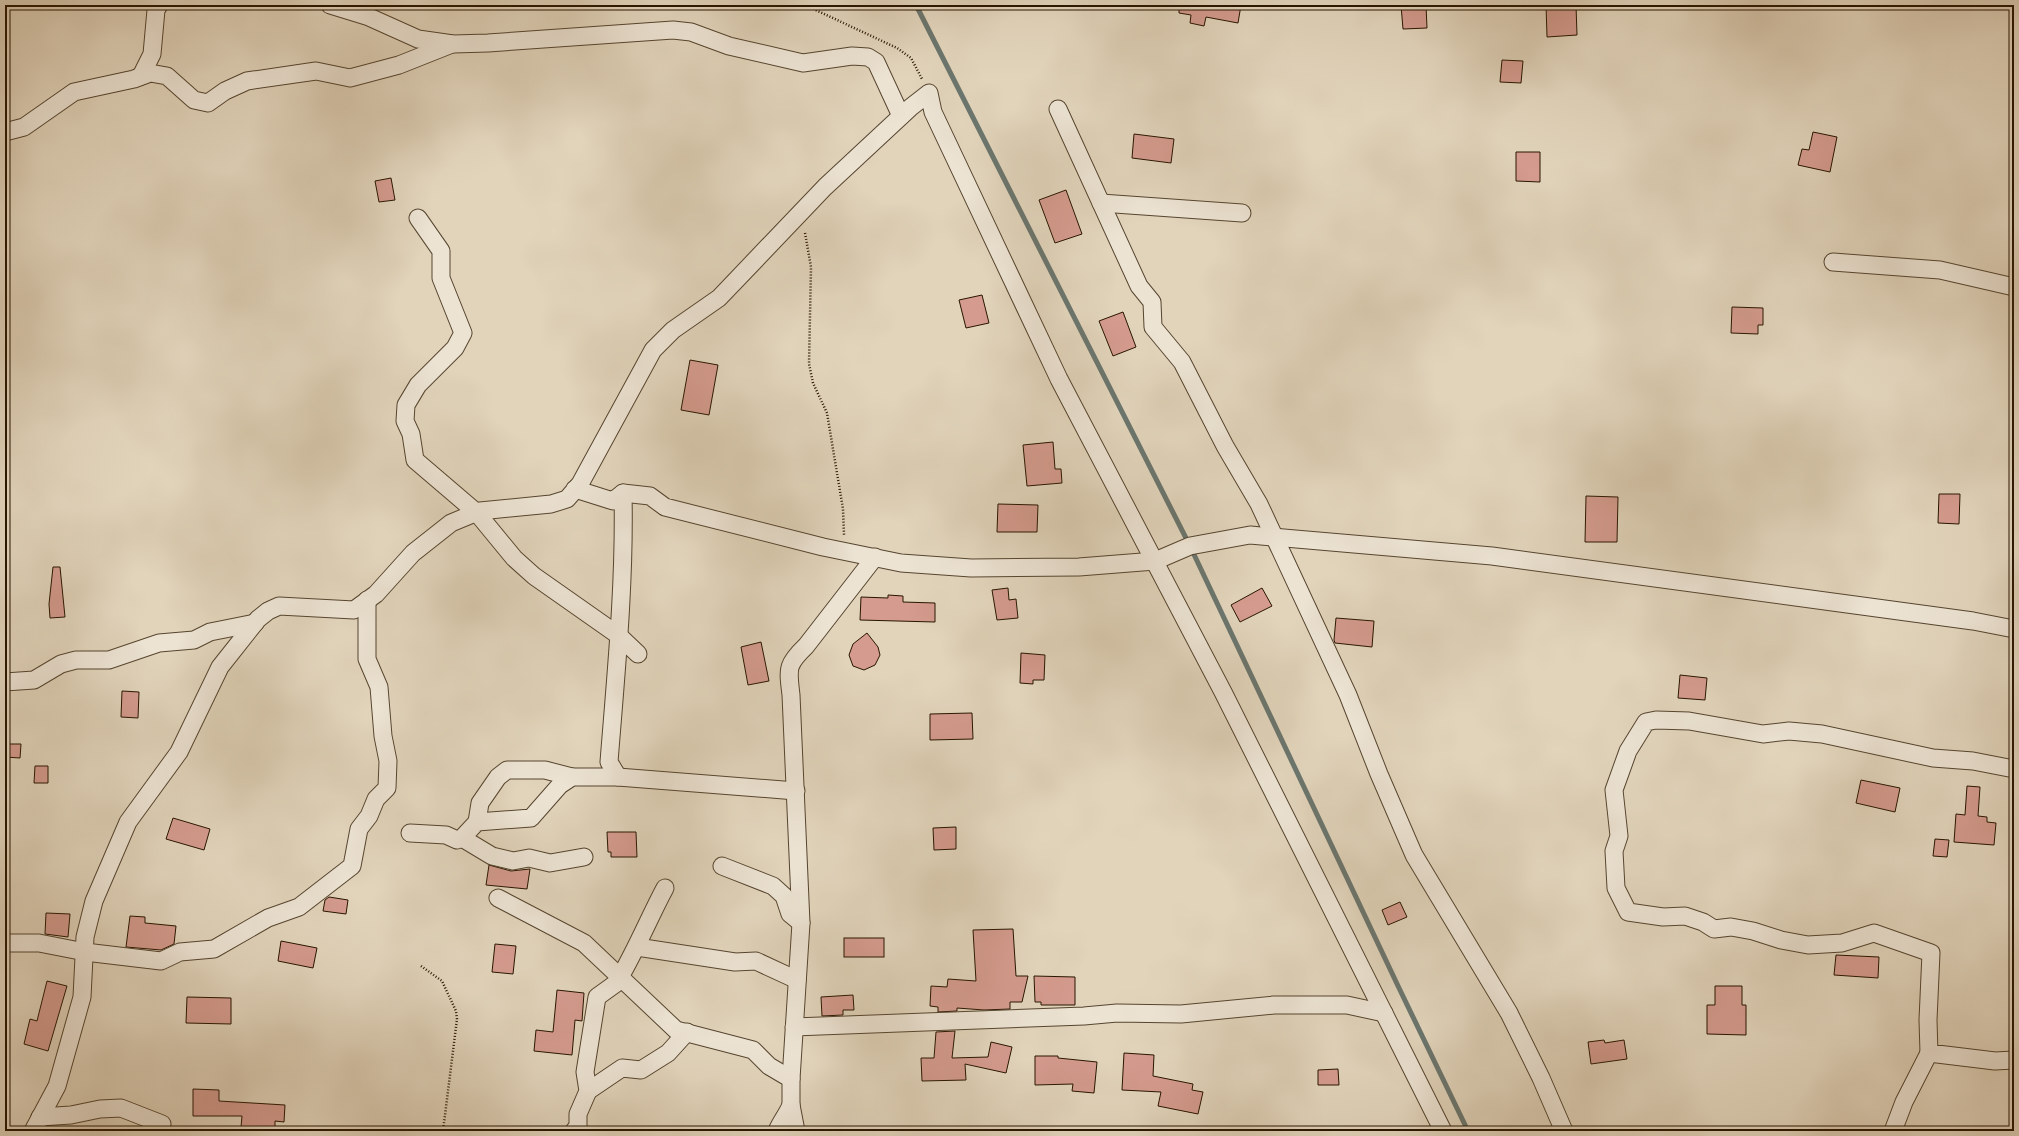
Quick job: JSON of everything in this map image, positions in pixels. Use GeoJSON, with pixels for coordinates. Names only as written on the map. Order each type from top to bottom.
{"type":"FeatureCollection","features":[{"type":"Feature","properties":{"kind":"street"},"geometry":{"type":"LineString","coordinates":[[141,76],[152,54],[156,10],[159,5]]}},
{"type":"Feature","properties":{"kind":"street"},"geometry":{"type":"LineString","coordinates":[[330,5],[369,17],[418,39],[453,44],[488,43],[672,30],[691,32],[729,46],[803,63],[852,56],[868,57],[876,62],[901,116]]}},
{"type":"Feature","properties":{"kind":"street"},"geometry":{"type":"LineString","coordinates":[[5,132],[24,127],[74,92],[150,73],[167,76],[194,100],[208,103],[225,91],[247,81],[316,71],[350,78],[399,65],[453,44]]}},
{"type":"Feature","properties":{"kind":"street"},"geometry":{"type":"LineString","coordinates":[[36,1124],[58,1086],[82,997],[85,937],[94,901],[128,822],[179,752],[220,667],[255,623],[268,611],[280,606],[354,610],[376,594],[413,553],[451,523],[477,513],[551,504],[567,499],[575,489],[653,350],[673,330],[719,298],[802,211],[901,116],[929,94],[933,112],[1059,379],[1223,692],[1443,1131]]}},
{"type":"Feature","properties":{"kind":"street"},"geometry":{"type":"LineString","coordinates":[[1058,109],[1139,286],[1152,302],[1154,327],[1182,362],[1225,446],[1259,504],[1348,695],[1379,774],[1414,855],[1509,1013],[1541,1078],[1564,1131]]}},
{"type":"Feature","properties":{"kind":"street"},"geometry":{"type":"LineString","coordinates":[[1101,203],[1242,213]]}},
{"type":"Feature","properties":{"kind":"street"},"geometry":{"type":"LineString","coordinates":[[418,218],[441,251],[442,278],[463,333],[455,348],[418,385],[406,405],[405,421],[411,434],[415,460],[477,513],[514,558],[534,576],[618,635],[638,654]]}},
{"type":"Feature","properties":{"kind":"street"},"geometry":{"type":"LineString","coordinates":[[1833,262],[1940,270],[2014,287]]}},
{"type":"Feature","properties":{"kind":"street"},"geometry":{"type":"LineString","coordinates":[[575,489],[613,501],[623,493],[650,496],[666,507],[844,551],[901,563],[972,568],[1079,567],[1155,561],[1190,546],[1250,535],[1275,539],[1499,557],[1825,600],[1973,621],[2014,629]]}},
{"type":"Feature","properties":{"kind":"street"},"geometry":{"type":"LineString","coordinates":[[618,777],[609,762],[624,527],[623,493]]}},
{"type":"Feature","properties":{"kind":"street"},"geometry":{"type":"LineString","coordinates":[[796,1131],[791,1106],[791,1079],[801,923],[796,791],[791,695],[788,672],[793,658],[806,646],[875,557]]}},
{"type":"Feature","properties":{"kind":"street"},"geometry":{"type":"LineString","coordinates":[[5,943],[39,943],[84,952],[161,961],[180,952],[214,948],[268,918],[299,907],[352,866],[359,829],[369,816],[376,799],[387,788],[388,761],[383,736],[379,687],[367,659],[367,600]]}},
{"type":"Feature","properties":{"kind":"street"},"geometry":{"type":"LineString","coordinates":[[5,682],[34,680],[61,664],[76,660],[109,660],[159,643],[194,640],[210,632],[255,623]]}},
{"type":"Feature","properties":{"kind":"street"},"geometry":{"type":"LineString","coordinates":[[1893,1131],[1904,1102],[1929,1054],[1928,1020],[1931,953],[1874,933],[1842,943],[1808,945],[1781,940],[1753,931],[1731,927],[1714,929],[1703,922],[1685,916],[1655,916],[1628,912],[1616,888],[1614,851],[1619,836],[1614,790],[1628,751],[1646,722],[1656,720],[1689,721],[1763,734],[1789,731],[1822,734],[1933,758],[1973,761],[2014,769]]}},
{"type":"Feature","properties":{"kind":"street"},"geometry":{"type":"LineString","coordinates":[[410,833],[446,835],[457,840],[462,838],[477,822],[480,803],[498,777],[507,770],[546,770],[572,776],[618,777],[796,791]]}},
{"type":"Feature","properties":{"kind":"street"},"geometry":{"type":"LineString","coordinates":[[477,822],[531,818],[560,785],[572,776]]}},
{"type":"Feature","properties":{"kind":"street"},"geometry":{"type":"LineString","coordinates":[[462,838],[492,856],[513,861],[529,858],[550,863],[584,857]]}},
{"type":"Feature","properties":{"kind":"street"},"geometry":{"type":"LineString","coordinates":[[722,866],[773,886],[784,896],[790,914],[801,923]]}},
{"type":"Feature","properties":{"kind":"street"},"geometry":{"type":"LineString","coordinates":[[574,1131],[578,1126],[578,1114],[588,1091],[586,1072],[597,997],[621,978],[637,947],[645,926],[665,888]]}},
{"type":"Feature","properties":{"kind":"street"},"geometry":{"type":"LineString","coordinates":[[498,898],[581,940],[676,1030],[753,1050],[769,1066],[791,1079]]}},
{"type":"Feature","properties":{"kind":"street"},"geometry":{"type":"LineString","coordinates":[[637,947],[735,962],[756,961],[797,980]]}},
{"type":"Feature","properties":{"kind":"street"},"geometry":{"type":"LineString","coordinates":[[794,1027],[1084,1016],[1117,1013],[1180,1014],[1274,1005],[1347,1005],[1384,1013]]}},
{"type":"Feature","properties":{"kind":"street"},"geometry":{"type":"LineString","coordinates":[[588,1091],[622,1068],[641,1070],[668,1053],[688,1032]]}},
{"type":"Feature","properties":{"kind":"street"},"geometry":{"type":"LineString","coordinates":[[1929,1054],[1995,1061],[2014,1060]]}},
{"type":"Feature","properties":{"kind":"street"},"geometry":{"type":"LineString","coordinates":[[777,1131],[781,1121],[786,1117],[791,1106]]}},
{"type":"Feature","properties":{"kind":"street"},"geometry":{"type":"LineString","coordinates":[[36,1124],[100,1109],[121,1108],[162,1124]]}},
{"type":"Feature","properties":{"kind":"path"},"geometry":{"type":"LineString","coordinates":[[802,211],[811,267],[809,364],[813,382],[827,413],[843,509],[844,551]]}},
{"type":"Feature","properties":{"kind":"path"},"geometry":{"type":"LineString","coordinates":[[421,966],[442,981],[456,1011],[457,1019],[443,1131]]}},
{"type":"Feature","properties":{"kind":"building"},"geometry":{"type":"Polygon","coordinates":[[[1179,5],[1241,5],[1238,23],[1206,17],[1204,26],[1190,23],[1191,15],[1179,13],[1179,5]]]}},
{"type":"Feature","properties":{"kind":"building"},"geometry":{"type":"Polygon","coordinates":[[[1401,5],[1426,5],[1427,28],[1403,29],[1401,5]]]}},
{"type":"Feature","properties":{"kind":"building"},"geometry":{"type":"Polygon","coordinates":[[[1546,5],[1576,5],[1577,35],[1547,37],[1546,5]]]}},
{"type":"Feature","properties":{"kind":"building"},"geometry":{"type":"Polygon","coordinates":[[[1502,60],[1523,61],[1521,83],[1500,82],[1502,60]]]}},
{"type":"Feature","properties":{"kind":"building"},"geometry":{"type":"Polygon","coordinates":[[[1813,132],[1837,137],[1830,172],[1798,165],[1802,149],[1809,150],[1813,132]]]}},
{"type":"Feature","properties":{"kind":"building"},"geometry":{"type":"Polygon","coordinates":[[[1134,134],[1174,139],[1171,163],[1132,158],[1134,134]]]}},
{"type":"Feature","properties":{"kind":"building"},"geometry":{"type":"Polygon","coordinates":[[[1516,152],[1540,152],[1540,182],[1516,181],[1516,152]]]}},
{"type":"Feature","properties":{"kind":"building"},"geometry":{"type":"Polygon","coordinates":[[[391,178],[395,200],[379,202],[375,181],[391,178]]]}},
{"type":"Feature","properties":{"kind":"building"},"geometry":{"type":"Polygon","coordinates":[[[1066,190],[1082,234],[1055,243],[1039,200],[1066,190]]]}},
{"type":"Feature","properties":{"kind":"building"},"geometry":{"type":"Polygon","coordinates":[[[982,295],[989,323],[966,328],[959,300],[982,295]]]}},
{"type":"Feature","properties":{"kind":"building"},"geometry":{"type":"Polygon","coordinates":[[[1732,307],[1763,308],[1763,325],[1758,325],[1758,334],[1731,333],[1732,307]]]}},
{"type":"Feature","properties":{"kind":"building"},"geometry":{"type":"Polygon","coordinates":[[[1123,312],[1136,347],[1113,356],[1099,321],[1123,312]]]}},
{"type":"Feature","properties":{"kind":"building"},"geometry":{"type":"Polygon","coordinates":[[[690,360],[718,365],[709,415],[681,410],[690,360]]]}},
{"type":"Feature","properties":{"kind":"building"},"geometry":{"type":"Polygon","coordinates":[[[1053,442],[1055,469],[1061,469],[1062,483],[1027,486],[1023,445],[1053,442]]]}},
{"type":"Feature","properties":{"kind":"building"},"geometry":{"type":"Polygon","coordinates":[[[1939,494],[1960,494],[1959,524],[1938,523],[1939,494]]]}},
{"type":"Feature","properties":{"kind":"building"},"geometry":{"type":"Polygon","coordinates":[[[1586,496],[1618,497],[1617,542],[1585,542],[1586,496]]]}},
{"type":"Feature","properties":{"kind":"building"},"geometry":{"type":"Polygon","coordinates":[[[998,504],[1038,505],[1037,532],[997,532],[998,504]]]}},
{"type":"Feature","properties":{"kind":"building"},"geometry":{"type":"Polygon","coordinates":[[[53,567],[60,567],[65,617],[50,618],[49,604],[53,567]]]}},
{"type":"Feature","properties":{"kind":"building"},"geometry":{"type":"Polygon","coordinates":[[[1008,588],[1009,600],[1016,599],[1018,618],[997,620],[992,590],[1008,588]]]}},
{"type":"Feature","properties":{"kind":"building"},"geometry":{"type":"Polygon","coordinates":[[[1262,588],[1272,606],[1240,622],[1231,605],[1262,588]]]}},
{"type":"Feature","properties":{"kind":"building"},"geometry":{"type":"Polygon","coordinates":[[[888,595],[903,596],[903,602],[935,603],[935,622],[860,620],[861,597],[888,598],[888,595]]]}},
{"type":"Feature","properties":{"kind":"building"},"geometry":{"type":"Polygon","coordinates":[[[1336,618],[1374,621],[1372,647],[1335,643],[1336,618]]]}},
{"type":"Feature","properties":{"kind":"building"},"geometry":{"type":"Polygon","coordinates":[[[867,633],[878,647],[880,655],[875,665],[864,670],[853,666],[849,655],[853,644],[867,633]]]}},
{"type":"Feature","properties":{"kind":"building"},"geometry":{"type":"Polygon","coordinates":[[[761,642],[769,681],[748,685],[741,647],[761,642]]]}},
{"type":"Feature","properties":{"kind":"building"},"geometry":{"type":"Polygon","coordinates":[[[1021,653],[1045,655],[1044,680],[1033,680],[1033,684],[1020,683],[1021,653]]]}},
{"type":"Feature","properties":{"kind":"building"},"geometry":{"type":"Polygon","coordinates":[[[1680,675],[1707,678],[1705,700],[1678,698],[1680,675]]]}},
{"type":"Feature","properties":{"kind":"building"},"geometry":{"type":"Polygon","coordinates":[[[122,691],[139,692],[138,718],[121,717],[122,691]]]}},
{"type":"Feature","properties":{"kind":"building"},"geometry":{"type":"Polygon","coordinates":[[[972,713],[973,739],[930,740],[930,714],[972,713]]]}},
{"type":"Feature","properties":{"kind":"building"},"geometry":{"type":"Polygon","coordinates":[[[5,744],[21,744],[20,758],[5,757],[5,744]]]}},
{"type":"Feature","properties":{"kind":"building"},"geometry":{"type":"Polygon","coordinates":[[[35,766],[48,766],[48,783],[34,783],[35,766]]]}},
{"type":"Feature","properties":{"kind":"building"},"geometry":{"type":"Polygon","coordinates":[[[1861,780],[1900,788],[1895,812],[1856,803],[1861,780]]]}},
{"type":"Feature","properties":{"kind":"building"},"geometry":{"type":"Polygon","coordinates":[[[1967,786],[1980,787],[1978,816],[1987,817],[1987,822],[1996,823],[1994,845],[1954,842],[1956,814],[1965,815],[1967,786]]]}},
{"type":"Feature","properties":{"kind":"building"},"geometry":{"type":"Polygon","coordinates":[[[173,818],[210,829],[204,850],[166,839],[173,818]]]}},
{"type":"Feature","properties":{"kind":"building"},"geometry":{"type":"Polygon","coordinates":[[[956,827],[956,849],[934,850],[933,828],[956,827]]]}},
{"type":"Feature","properties":{"kind":"building"},"geometry":{"type":"Polygon","coordinates":[[[607,832],[636,832],[637,857],[611,857],[611,852],[608,852],[607,832]]]}},
{"type":"Feature","properties":{"kind":"building"},"geometry":{"type":"Polygon","coordinates":[[[1935,839],[1949,840],[1947,857],[1933,856],[1935,839]]]}},
{"type":"Feature","properties":{"kind":"building"},"geometry":{"type":"Polygon","coordinates":[[[489,865],[511,871],[530,869],[527,889],[486,885],[489,865]]]}},
{"type":"Feature","properties":{"kind":"building"},"geometry":{"type":"Polygon","coordinates":[[[329,897],[348,900],[346,914],[323,911],[325,900],[329,897]]]}},
{"type":"Feature","properties":{"kind":"building"},"geometry":{"type":"Polygon","coordinates":[[[1400,902],[1407,917],[1388,925],[1382,910],[1400,902]]]}},
{"type":"Feature","properties":{"kind":"building"},"geometry":{"type":"Polygon","coordinates":[[[46,913],[70,914],[68,937],[45,934],[46,913]]]}},
{"type":"Feature","properties":{"kind":"building"},"geometry":{"type":"Polygon","coordinates":[[[130,916],[145,917],[145,923],[176,926],[174,944],[161,950],[126,947],[130,916]]]}},
{"type":"Feature","properties":{"kind":"building"},"geometry":{"type":"Polygon","coordinates":[[[1013,929],[1016,976],[1028,976],[1022,1002],[1010,1002],[1010,1009],[984,1010],[957,1008],[957,1011],[938,1012],[938,1007],[930,1006],[931,986],[947,987],[948,979],[976,981],[973,930],[1013,929]]]}},
{"type":"Feature","properties":{"kind":"building"},"geometry":{"type":"Polygon","coordinates":[[[844,938],[884,938],[884,957],[844,957],[844,938]]]}},
{"type":"Feature","properties":{"kind":"building"},"geometry":{"type":"Polygon","coordinates":[[[281,941],[317,948],[313,968],[278,961],[281,941]]]}},
{"type":"Feature","properties":{"kind":"building"},"geometry":{"type":"Polygon","coordinates":[[[495,944],[516,946],[513,974],[492,972],[495,944]]]}},
{"type":"Feature","properties":{"kind":"building"},"geometry":{"type":"Polygon","coordinates":[[[1836,955],[1879,957],[1878,978],[1834,975],[1836,955]]]}},
{"type":"Feature","properties":{"kind":"building"},"geometry":{"type":"Polygon","coordinates":[[[1034,976],[1075,977],[1075,1005],[1041,1005],[1041,1002],[1035,1002],[1034,976]]]}},
{"type":"Feature","properties":{"kind":"building"},"geometry":{"type":"Polygon","coordinates":[[[47,981],[67,986],[48,1051],[24,1044],[30,1019],[37,1021],[47,981]]]}},
{"type":"Feature","properties":{"kind":"building"},"geometry":{"type":"Polygon","coordinates":[[[1715,986],[1742,986],[1742,1005],[1746,1005],[1746,1035],[1707,1034],[1707,1005],[1715,1005],[1715,986]]]}},
{"type":"Feature","properties":{"kind":"building"},"geometry":{"type":"Polygon","coordinates":[[[557,990],[584,993],[582,1021],[575,1020],[572,1055],[534,1051],[536,1030],[553,1032],[557,990]]]}},
{"type":"Feature","properties":{"kind":"building"},"geometry":{"type":"Polygon","coordinates":[[[853,995],[854,1010],[843,1010],[843,1015],[822,1016],[821,997],[853,995]]]}},
{"type":"Feature","properties":{"kind":"building"},"geometry":{"type":"Polygon","coordinates":[[[187,997],[231,998],[231,1024],[186,1023],[187,997]]]}},
{"type":"Feature","properties":{"kind":"building"},"geometry":{"type":"Polygon","coordinates":[[[955,1031],[952,1058],[988,1057],[991,1042],[1012,1047],[1006,1073],[965,1064],[966,1080],[922,1081],[921,1058],[934,1058],[936,1032],[955,1031]]]}},
{"type":"Feature","properties":{"kind":"building"},"geometry":{"type":"Polygon","coordinates":[[[1604,1040],[1605,1043],[1624,1040],[1627,1059],[1591,1064],[1588,1042],[1604,1040]]]}},
{"type":"Feature","properties":{"kind":"building"},"geometry":{"type":"Polygon","coordinates":[[[1124,1053],[1154,1055],[1153,1076],[1193,1084],[1192,1090],[1203,1092],[1198,1114],[1158,1106],[1161,1092],[1122,1090],[1124,1053]]]}},
{"type":"Feature","properties":{"kind":"building"},"geometry":{"type":"Polygon","coordinates":[[[1035,1056],[1058,1056],[1058,1058],[1097,1062],[1094,1093],[1072,1091],[1073,1084],[1035,1085],[1035,1056]]]}},
{"type":"Feature","properties":{"kind":"building"},"geometry":{"type":"Polygon","coordinates":[[[1338,1069],[1339,1085],[1318,1085],[1318,1070],[1338,1069]]]}},
{"type":"Feature","properties":{"kind":"building"},"geometry":{"type":"Polygon","coordinates":[[[193,1089],[219,1090],[219,1101],[285,1105],[284,1122],[275,1121],[275,1129],[241,1127],[242,1116],[193,1116],[193,1089]]]}},
{"type":"Feature","properties":{"kind":"waterway"},"geometry":{"type":"LineString","coordinates":[[916,5],[1190,546],[1468,1131]]}}]}
